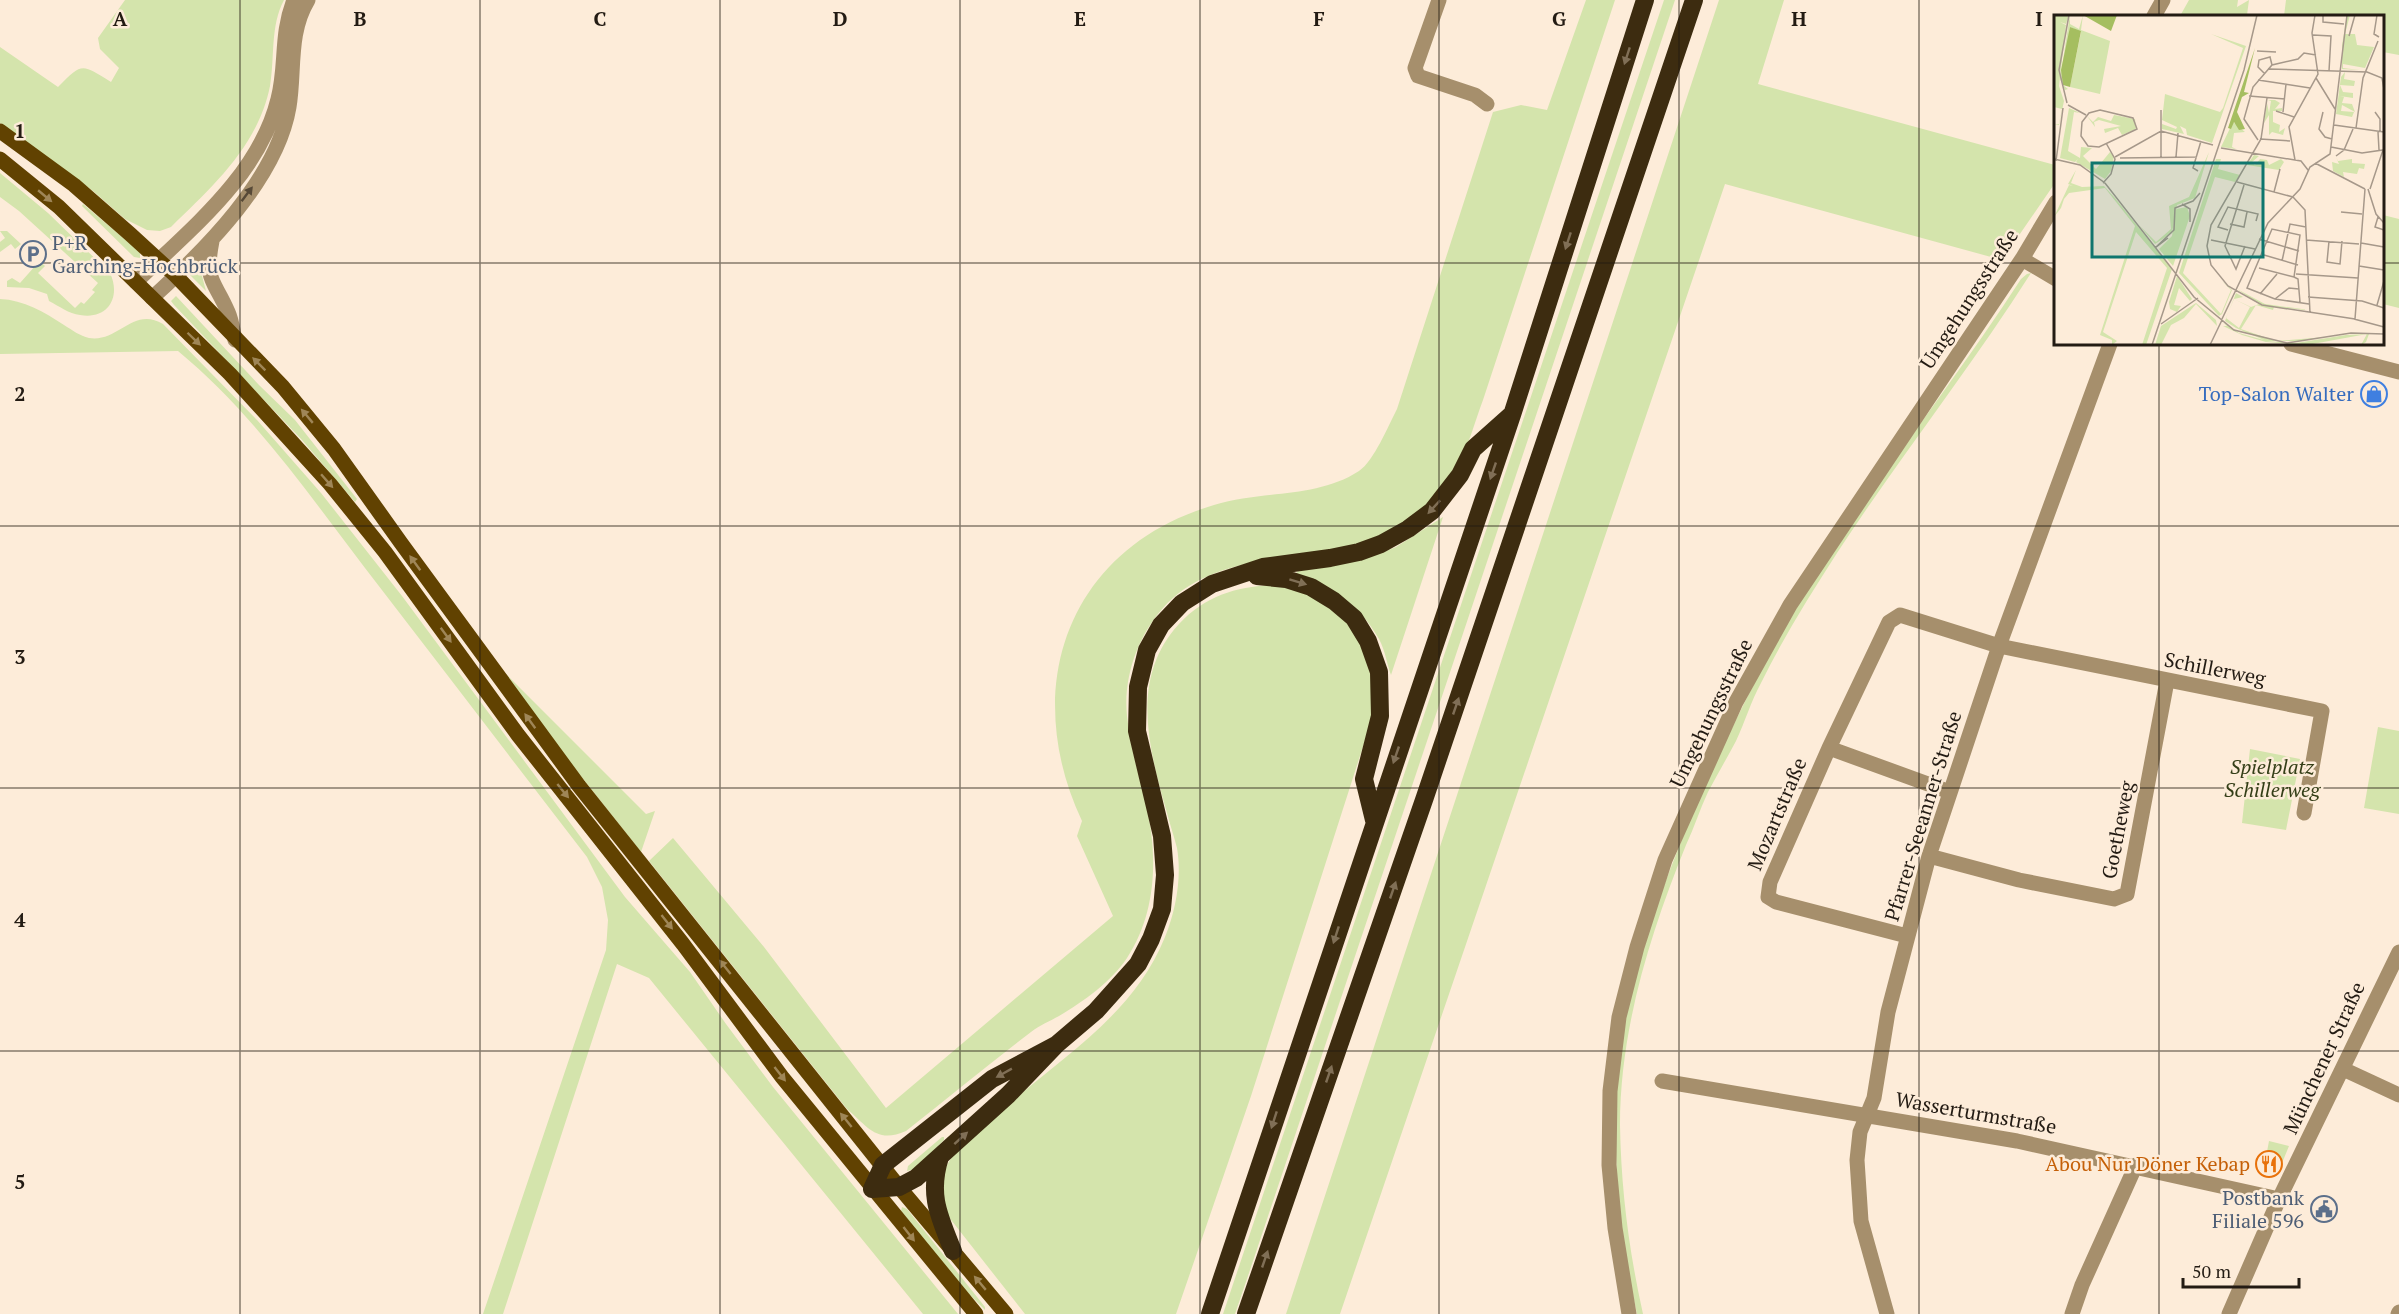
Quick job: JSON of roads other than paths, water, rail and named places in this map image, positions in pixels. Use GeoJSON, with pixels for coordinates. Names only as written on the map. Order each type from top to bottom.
{"type":"FeatureCollection","features":[{"type":"Feature","properties":{"kind":"highway"},"geometry":{"type":"LineString","coordinates":[[1210,1314],[1374,820],[1512,415],[1645,0]]}},
{"type":"Feature","properties":{"kind":"highway"},"geometry":{"type":"LineString","coordinates":[[1246,1314],[1425,797],[1694,0]]}},
{"type":"Feature","properties":{"kind":"highway"},"geometry":{"type":"LineString","coordinates":[[1056,1045],[992,1079],[883,1165],[872,1189],[899,1187],[916,1178],[940,1157],[1008,1095],[1056,1045],[1096,1011],[1138,964],[1151,939],[1162,909],[1165,875],[1162,836],[1137,731],[1138,687],[1146,650],[1161,625],[1182,603],[1212,584],[1263,567],[1359,552],[1381,544],[1408,529],[1432,511],[1460,475],[1473,449],[1512,415]]}},
{"type":"Feature","properties":{"kind":"highway"},"geometry":{"type":"LineString","coordinates":[[1240,574],[1286,579],[1311,586],[1354,618],[1368,641],[1379,672],[1380,716],[1364,779],[1374,820]]}},
{"type":"Feature","properties":{"kind":"highway"},"geometry":{"type":"LineString","coordinates":[[940,1157],[933,1177],[935,1197],[953,1251]]}},
{"type":"Feature","properties":{"kind":"main road"},"geometry":{"type":"LineString","coordinates":[[0,131],[74,185],[176,276],[235,340],[283,387],[334,449],[532,724],[630,850],[899,1187],[1006,1314]]}},
{"type":"Feature","properties":{"kind":"main road"},"geometry":{"type":"LineString","coordinates":[[0,159],[59,207],[230,374],[330,484],[391,561],[518,735],[650,900],[769,1061],[976,1314]]}},
{"type":"Feature","properties":{"kind":"street"},"geometry":{"type":"LineString","coordinates":[[136,282],[219,200],[256,154],[272,123],[279,96],[284,37],[288,15],[294,0]]}},
{"type":"Feature","properties":{"kind":"street"},"geometry":{"type":"LineString","coordinates":[[152,298],[212,241],[270,161],[289,108],[293,47],[298,19],[308,0]]}},
{"type":"Feature","properties":{"kind":"street"},"geometry":{"type":"LineString","coordinates":[[1439,0],[1415,68],[1418,76],[1475,95],[1487,104]]}},
{"type":"Feature","properties":{"kind":"street"},"geometry":{"type":"LineString","coordinates":[[2155,15],[2163,0]]}},
{"type":"Feature","properties":{"kind":"street","name":"Umgehungsstraße"},"geometry":{"type":"LineString","coordinates":[[1629,1314],[1615,1228],[1610,1176],[1610,1091],[1619,1017],[1636,947],[1665,860],[1736,702],[1790,605],[2022,259],[2054,204]]}},
{"type":"Feature","properties":{"kind":"street"},"geometry":{"type":"LineString","coordinates":[[212,241],[208,260],[211,282],[228,311],[235,340]]}},
{"type":"Feature","properties":{"kind":"street"},"geometry":{"type":"LineString","coordinates":[[2022,259],[2054,278]]}},
{"type":"Feature","properties":{"kind":"street","name":"Pfarrer-Seeanner-Straße"},"geometry":{"type":"LineString","coordinates":[[1887,1314],[1861,1221],[1857,1160],[1860,1132],[1874,1098],[1888,1012],[1929,856],[1999,646],[2110,345]]}},
{"type":"Feature","properties":{"kind":"street"},"geometry":{"type":"LineString","coordinates":[[2295,345],[2399,372]]}},
{"type":"Feature","properties":{"kind":"street","name":"Mozartstraße"},"geometry":{"type":"LineString","coordinates":[[1907,936],[1776,902],[1768,897],[1770,882],[1828,748],[1889,622],[1900,615],[1999,646]]}},
{"type":"Feature","properties":{"kind":"street","name":"Schillerweg"},"geometry":{"type":"LineString","coordinates":[[1999,646],[2322,711],[2304,813]]}},
{"type":"Feature","properties":{"kind":"street","name":"Goetheweg"},"geometry":{"type":"LineString","coordinates":[[1929,856],[2019,880],[2114,899],[2127,894],[2167,681]]}},
{"type":"Feature","properties":{"kind":"street","name":"Mozartstraße"},"geometry":{"type":"LineString","coordinates":[[1828,748],[1950,792]]}},
{"type":"Feature","properties":{"kind":"street","name":"Münchener Straße"},"geometry":{"type":"LineString","coordinates":[[2229,1314],[2279,1200],[2399,952]]}},
{"type":"Feature","properties":{"kind":"street"},"geometry":{"type":"LineString","coordinates":[[2343,1069],[2399,1095]]}},
{"type":"Feature","properties":{"kind":"street","name":"Wasserturmstraße"},"geometry":{"type":"LineString","coordinates":[[1662,1081],[2017,1140],[2279,1200]]}},
{"type":"Feature","properties":{"kind":"street"},"geometry":{"type":"LineString","coordinates":[[2072,1314],[2082,1285],[2136,1166]]}},
{"type":"Feature","properties":{"kind":"place","name":"P+R Garching-Hochbrück"},"geometry":{"type":"Point","coordinates":[33,254]}},
{"type":"Feature","properties":{"kind":"place","name":"Top-Salon Walter"},"geometry":{"type":"Point","coordinates":[2374,394]}},
{"type":"Feature","properties":{"kind":"place","name":"Abou Nur Döner Kebap"},"geometry":{"type":"Point","coordinates":[2269,1164]}},
{"type":"Feature","properties":{"kind":"place","name":"Postbank Filiale 596"},"geometry":{"type":"Point","coordinates":[2324,1209]}},
{"type":"Feature","properties":{"kind":"park label","name":"Spielplatz Schillerweg"},"geometry":{"type":"Point","coordinates":[2272,778]}}]}
